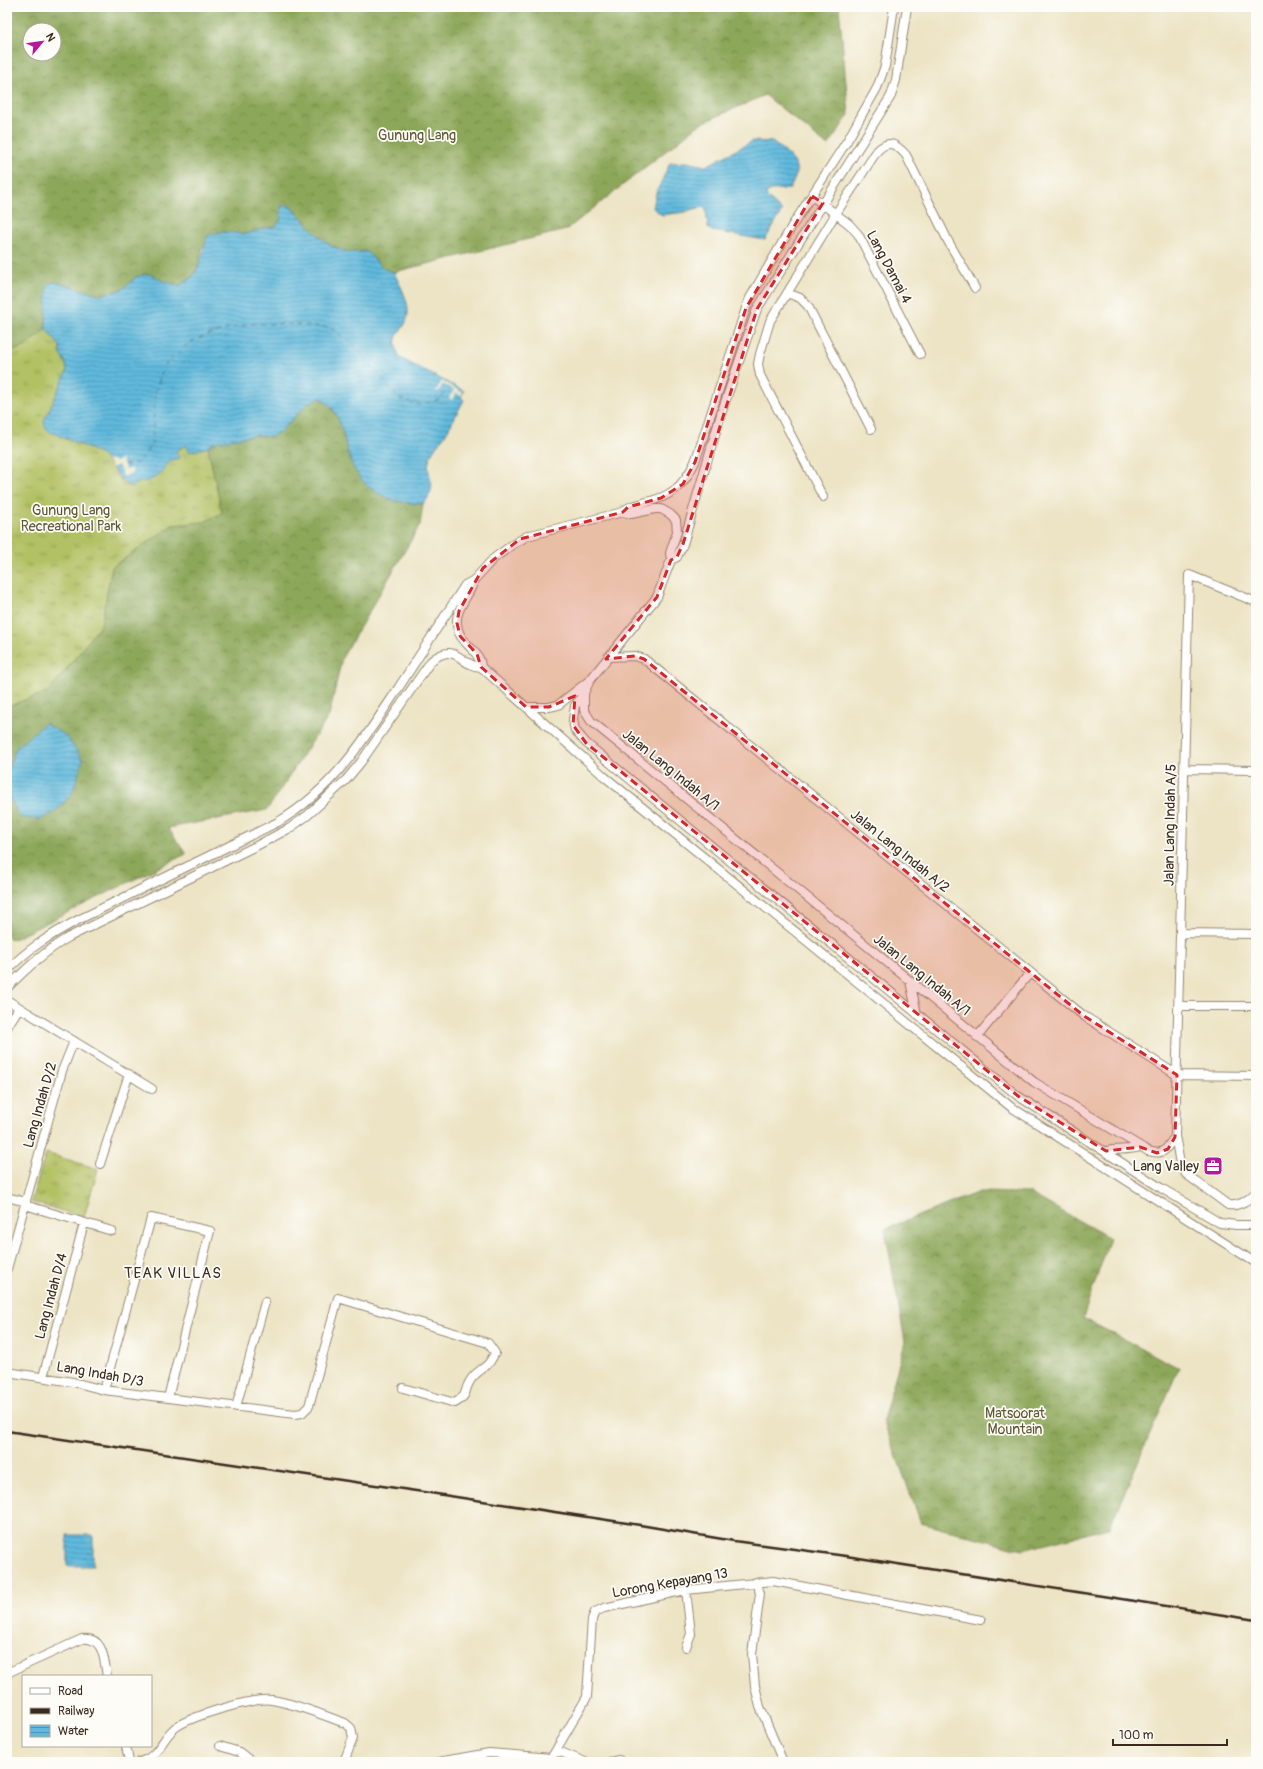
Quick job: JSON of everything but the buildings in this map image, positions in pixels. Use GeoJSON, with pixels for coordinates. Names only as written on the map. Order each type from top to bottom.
{"type":"FeatureCollection","features":[{"type":"Feature","properties":{"kind":"street"},"geometry":{"type":"LineString","coordinates":[[7,971],[30,950],[64,928],[278,822],[334,778],[356,751],[465,585],[474,580],[493,559],[512,544],[527,536],[623,512],[629,507],[665,496],[679,488],[686,479],[697,457],[746,308],[792,226],[847,141],[877,88],[885,66],[894,7]]}},
{"type":"Feature","properties":{"kind":"street"},"geometry":{"type":"LineString","coordinates":[[670,560],[677,557],[683,544],[724,407],[757,309],[894,89],[907,7]]}},
{"type":"Feature","properties":{"kind":"street"},"geometry":{"type":"LineString","coordinates":[[823,497],[760,376],[758,364],[767,328],[835,215],[877,151],[882,146],[889,144],[898,146],[906,155],[948,241],[974,288]]}},
{"type":"Feature","properties":{"kind":"street","name":"Lang Damai 4"},"geometry":{"type":"LineString","coordinates":[[812,196],[823,203],[835,215],[849,224],[858,234],[920,354]]}},
{"type":"Feature","properties":{"kind":"street"},"geometry":{"type":"LineString","coordinates":[[787,293],[800,298],[808,306],[871,429]]}},
{"type":"Feature","properties":{"kind":"street"},"geometry":{"type":"LineString","coordinates":[[526,707],[550,707],[558,705],[590,680],[656,597],[670,560],[670,553],[677,528],[674,517],[661,509],[631,514],[623,512]]}},
{"type":"Feature","properties":{"kind":"street","name":"Jalan Lang Indah A/5"},"geometry":{"type":"LineString","coordinates":[[1175,1137],[1189,575],[1256,602]]}},
{"type":"Feature","properties":{"kind":"street"},"geometry":{"type":"LineString","coordinates":[[474,580],[473,588],[459,611],[457,623],[460,636],[477,654],[481,661],[481,667]]}},
{"type":"Feature","properties":{"kind":"street"},"geometry":{"type":"LineString","coordinates":[[7,988],[54,945],[258,845],[290,828],[308,815],[346,780],[356,768],[431,661],[441,654],[451,653],[458,655],[473,666],[481,667],[605,777],[1010,1107],[1256,1263]]}},
{"type":"Feature","properties":{"kind":"street","name":"Jalan Lang Indah A/2"},"geometry":{"type":"LineString","coordinates":[[608,657],[636,656],[644,659],[1084,1016],[1177,1075]]}},
{"type":"Feature","properties":{"kind":"street","name":"Jalan Lang Indah A/1"},"geometry":{"type":"LineString","coordinates":[[590,680],[584,693],[575,706],[573,720],[575,730],[582,739],[917,1014],[1018,1096],[1106,1151],[1161,1188],[1220,1222],[1236,1225],[1256,1225]]}},
{"type":"Feature","properties":{"kind":"street","name":"Jalan Lang Indah A/1"},"geometry":{"type":"LineString","coordinates":[[584,693],[584,710],[591,721],[1034,1082],[1148,1151],[1160,1153],[1168,1149],[1175,1137]]}},
{"type":"Feature","properties":{"kind":"street"},"geometry":{"type":"LineString","coordinates":[[1184,769],[1256,770]]}},
{"type":"Feature","properties":{"kind":"street"},"geometry":{"type":"LineString","coordinates":[[1180,933],[1256,934]]}},
{"type":"Feature","properties":{"kind":"street"},"geometry":{"type":"LineString","coordinates":[[977,1037],[1030,973]]}},
{"type":"Feature","properties":{"kind":"street"},"geometry":{"type":"LineString","coordinates":[[910,981],[917,1014]]}},
{"type":"Feature","properties":{"kind":"street"},"geometry":{"type":"LineString","coordinates":[[7,1000],[152,1089]]}},
{"type":"Feature","properties":{"kind":"street"},"geometry":{"type":"LineString","coordinates":[[1178,1006],[1256,1006]]}},
{"type":"Feature","properties":{"kind":"street"},"geometry":{"type":"LineString","coordinates":[[7,1026],[20,1008]]}},
{"type":"Feature","properties":{"kind":"street","name":"Lang Indah D/2"},"geometry":{"type":"LineString","coordinates":[[7,1269],[62,1071],[74,1041]]}},
{"type":"Feature","properties":{"kind":"street"},"geometry":{"type":"LineString","coordinates":[[100,1164],[128,1074]]}},
{"type":"Feature","properties":{"kind":"street"},"geometry":{"type":"LineString","coordinates":[[1177,1075],[1256,1076]]}},
{"type":"Feature","properties":{"kind":"street"},"geometry":{"type":"LineString","coordinates":[[1175,1137],[1179,1162],[1186,1174],[1228,1205],[1238,1204],[1256,1192]]}},
{"type":"Feature","properties":{"kind":"street"},"geometry":{"type":"LineString","coordinates":[[1106,1151],[1112,1149],[1131,1150],[1140,1147]]}},
{"type":"Feature","properties":{"kind":"street"},"geometry":{"type":"LineString","coordinates":[[7,1197],[112,1231]]}},
{"type":"Feature","properties":{"kind":"street"},"geometry":{"type":"LineString","coordinates":[[104,1390],[151,1218],[210,1231],[168,1398]]}},
{"type":"Feature","properties":{"kind":"street","name":"Lang Indah D/4"},"geometry":{"type":"LineString","coordinates":[[43,1377],[84,1222]]}},
{"type":"Feature","properties":{"kind":"street","name":"Lang Indah D/3"},"geometry":{"type":"LineString","coordinates":[[7,1372],[43,1377],[104,1390],[296,1414],[302,1413],[309,1406],[338,1298],[488,1342],[495,1353],[488,1364],[468,1382],[467,1390],[463,1398],[455,1403],[403,1388]]}},
{"type":"Feature","properties":{"kind":"street"},"geometry":{"type":"LineString","coordinates":[[236,1407],[265,1302]]}},
{"type":"Feature","properties":{"kind":"street","name":"Lorong Kepayang 13"},"geometry":{"type":"LineString","coordinates":[[550,1760],[587,1698],[592,1619],[595,1612],[604,1608],[686,1590],[773,1581],[980,1620]]}},
{"type":"Feature","properties":{"kind":"street"},"geometry":{"type":"LineString","coordinates":[[756,1582],[760,1593],[752,1654],[755,1686],[765,1719],[783,1762]]}},
{"type":"Feature","properties":{"kind":"street"},"geometry":{"type":"LineString","coordinates":[[686,1590],[691,1634],[686,1647]]}},
{"type":"Feature","properties":{"kind":"street"},"geometry":{"type":"LineString","coordinates":[[7,1673],[75,1642],[89,1638],[95,1640],[103,1651],[107,1675]]}},
{"type":"Feature","properties":{"kind":"street"},"geometry":{"type":"LineString","coordinates":[[140,1762],[153,1756],[169,1732],[181,1724],[213,1711],[258,1700],[272,1699],[345,1723],[351,1728],[353,1738],[344,1762]]}},
{"type":"Feature","properties":{"kind":"street"},"geometry":{"type":"LineString","coordinates":[[220,1746],[238,1752],[252,1762]]}},
{"type":"Feature","properties":{"kind":"street"},"geometry":{"type":"LineString","coordinates":[[126,1747],[129,1762]]}},
{"type":"Feature","properties":{"kind":"street"},"geometry":{"type":"LineString","coordinates":[[556,1750],[585,1762]]}},
{"type":"Feature","properties":{"kind":"street"},"geometry":{"type":"LineString","coordinates":[[438,1762],[489,1753],[550,1760]]}},
{"type":"Feature","properties":{"kind":"street"},"geometry":{"type":"LineString","coordinates":[[610,1762],[619,1760],[620,1762]]}},
{"type":"Feature","properties":{"kind":"highlighted area"},"geometry":{"type":"Polygon","coordinates":[[[812,196],[823,203],[757,309],[683,544],[677,557],[671,560],[657,597],[606,659],[635,656],[644,659],[1084,1016],[1177,1075],[1175,1137],[1168,1149],[1157,1153],[1140,1147],[1106,1151],[1018,1096],[586,743],[573,725],[575,696],[549,707],[526,707],[481,667],[477,654],[460,636],[457,623],[459,611],[483,568],[520,539],[623,512],[628,507],[661,498],[683,484],[695,462],[746,308],[812,196]]]}},
{"type":"Feature","properties":{"kind":"green space","name":"Gunung Lang"},"geometry":{"type":"Polygon","coordinates":[[[7,7],[839,7],[849,115],[828,146],[765,95],[700,124],[566,230],[394,272],[384,269],[366,251],[352,252],[341,250],[331,245],[313,230],[288,205],[282,206],[281,219],[275,227],[246,234],[222,232],[202,247],[198,267],[192,277],[179,286],[161,280],[150,274],[137,276],[123,289],[101,295],[78,290],[47,288],[46,329],[24,347],[7,353],[7,7]]]}},
{"type":"Feature","properties":{"kind":"green space","name":"Gunung Lang Recreational Park"},"geometry":{"type":"Polygon","coordinates":[[[46,329],[60,346],[60,353],[66,364],[67,371],[45,427],[57,435],[89,448],[103,456],[107,459],[119,478],[127,485],[132,487],[138,483],[150,480],[157,476],[169,461],[179,458],[175,451],[186,445],[190,452],[208,447],[222,513],[204,522],[173,525],[112,567],[101,625],[49,691],[7,707],[7,353],[24,347],[46,329]]]}},
{"type":"Feature","properties":{"kind":"green space"},"geometry":{"type":"Polygon","coordinates":[[[320,398],[327,403],[337,417],[343,432],[349,457],[376,486],[389,499],[406,503],[423,504],[420,525],[342,658],[329,716],[267,810],[168,828],[186,854],[12,940],[7,936],[7,707],[49,691],[101,625],[112,567],[173,525],[204,522],[222,513],[208,447],[214,442],[233,438],[256,435],[271,436],[280,432],[308,403],[320,398]]]}},
{"type":"Feature","properties":{"kind":"green space"},"geometry":{"type":"Polygon","coordinates":[[[46,1153],[98,1169],[84,1217],[31,1202],[46,1153]]]}},
{"type":"Feature","properties":{"kind":"green space","name":"Matsoorat Mountain"},"geometry":{"type":"Polygon","coordinates":[[[979,1192],[1029,1193],[1110,1238],[1083,1318],[1179,1368],[1109,1528],[1023,1550],[921,1523],[883,1420],[905,1342],[885,1229],[979,1192]]]}},
{"type":"Feature","properties":{"kind":"water"},"geometry":{"type":"Polygon","coordinates":[[[753,141],[772,142],[786,152],[795,163],[797,173],[790,189],[771,190],[766,193],[767,197],[782,211],[765,240],[712,231],[708,228],[706,210],[704,207],[685,212],[662,215],[653,208],[656,193],[670,163],[687,162],[706,166],[753,141]]]}},
{"type":"Feature","properties":{"kind":"water"},"geometry":{"type":"Polygon","coordinates":[[[288,205],[313,230],[331,245],[341,250],[352,252],[366,251],[384,269],[394,272],[407,302],[408,308],[407,320],[397,337],[396,342],[400,358],[464,391],[461,398],[464,400],[448,431],[430,457],[428,467],[432,486],[431,492],[423,504],[388,498],[378,494],[361,480],[350,459],[341,425],[337,417],[328,403],[320,398],[308,403],[280,432],[271,437],[256,435],[214,442],[208,447],[190,452],[186,445],[176,451],[179,458],[169,461],[157,476],[150,480],[138,483],[132,487],[121,479],[103,456],[78,443],[50,432],[45,427],[44,421],[67,371],[66,364],[60,353],[60,346],[46,329],[47,287],[50,283],[55,282],[101,295],[123,289],[137,276],[150,274],[161,280],[179,286],[191,278],[198,268],[208,235],[222,232],[246,234],[275,227],[281,219],[281,206],[288,205]]]}},
{"type":"Feature","properties":{"kind":"water"},"geometry":{"type":"Polygon","coordinates":[[[45,723],[66,736],[83,760],[72,794],[55,812],[39,820],[20,817],[7,794],[7,771],[16,748],[45,723]]]}},
{"type":"Feature","properties":{"kind":"water"},"geometry":{"type":"Polygon","coordinates":[[[67,1535],[93,1535],[93,1566],[67,1566],[67,1535]]]}},
{"type":"Feature","properties":{"kind":"pier"},"geometry":{"type":"Polygon","coordinates":[[[442,381],[463,393],[462,396],[456,393],[452,400],[449,398],[454,390],[443,384],[438,392],[436,391],[442,381]]]}},
{"type":"Feature","properties":{"kind":"pier"},"geometry":{"type":"Polygon","coordinates":[[[121,459],[126,470],[131,468],[133,472],[124,477],[118,465],[112,468],[107,460],[113,460],[115,462],[121,459]]]}},
{"type":"Feature","properties":{"kind":"ferry route"},"geometry":{"type":"LineString","coordinates":[[124,465],[138,463],[152,444],[155,393],[164,366],[190,342],[214,333],[249,324],[284,324],[329,327],[353,344],[398,398],[417,405],[438,400],[450,388]]}},
{"type":"Feature","properties":{"kind":"railway"},"geometry":{"type":"LineString","coordinates":[[7,1431],[430,1493],[734,1541],[846,1556],[1256,1620]]}},
{"type":"Feature","properties":{"kind":"place","name":"Lang Valley"},"geometry":{"type":"Point","coordinates":[1213,1166]}},
{"type":"Feature","properties":{"kind":"district","name":"TEAK VILLAS"},"geometry":{"type":"Point","coordinates":[173,1273]}}]}
